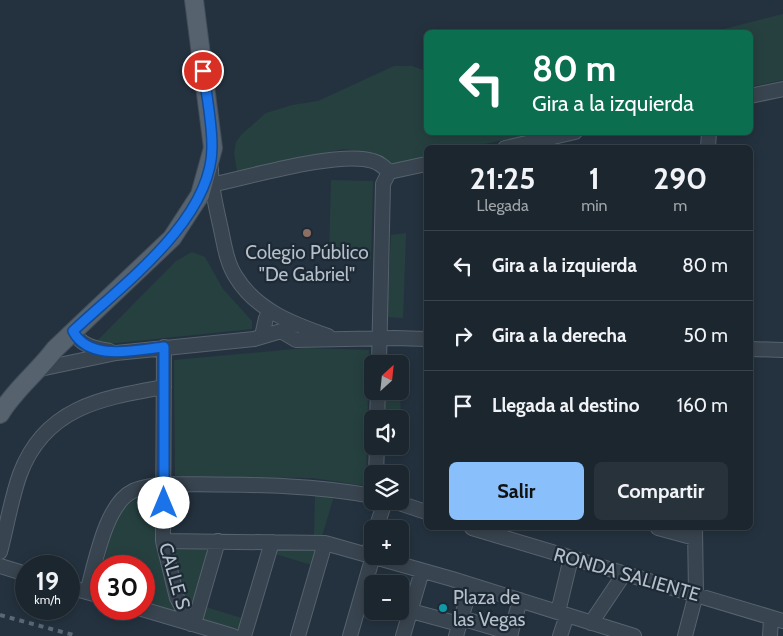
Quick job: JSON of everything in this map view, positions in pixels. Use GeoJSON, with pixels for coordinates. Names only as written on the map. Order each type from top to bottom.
{"type":"FeatureCollection","features":[{"type":"Feature","properties":{"kind":"main road"},"geometry":{"type":"LineString","coordinates":[[0,414],[26,380],[40,369],[55,348],[172,238],[200,195],[211,155],[194,0]]}},
{"type":"Feature","properties":{"kind":"street"},"geometry":{"type":"LineString","coordinates":[[753,95],[783,89]]}},
{"type":"Feature","properties":{"kind":"street"},"geometry":{"type":"LineString","coordinates":[[518,145],[562,135]]}},
{"type":"Feature","properties":{"kind":"street"},"geometry":{"type":"LineString","coordinates":[[211,155],[223,238],[236,278],[256,308],[266,318],[284,326],[335,339],[424,339]]}},
{"type":"Feature","properties":{"kind":"street"},"geometry":{"type":"LineString","coordinates":[[215,184],[341,158],[372,160],[382,165],[389,172]]}},
{"type":"Feature","properties":{"kind":"street"},"geometry":{"type":"LineString","coordinates":[[389,172],[424,164]]}},
{"type":"Feature","properties":{"kind":"street"},"geometry":{"type":"LineString","coordinates":[[379,355],[383,184],[389,172]]}},
{"type":"Feature","properties":{"kind":"street"},"geometry":{"type":"LineString","coordinates":[[236,278],[284,326]]}},
{"type":"Feature","properties":{"kind":"street"},"geometry":{"type":"LineString","coordinates":[[262,336],[266,318]]}},
{"type":"Feature","properties":{"kind":"street"},"geometry":{"type":"LineString","coordinates":[[40,369],[116,353],[262,336],[284,326]]}},
{"type":"Feature","properties":{"kind":"street"},"geometry":{"type":"LineString","coordinates":[[73,331],[78,340],[92,348],[116,353]]}},
{"type":"Feature","properties":{"kind":"street","name":"CALLE S"},"geometry":{"type":"LineString","coordinates":[[164,347],[163,541],[177,598],[192,624]]}},
{"type":"Feature","properties":{"kind":"street"},"geometry":{"type":"LineString","coordinates":[[753,349],[783,350]]}},
{"type":"Feature","properties":{"kind":"street"},"geometry":{"type":"LineString","coordinates":[[0,552],[20,474],[36,444],[54,423],[78,409],[110,396],[164,387]]}},
{"type":"Feature","properties":{"kind":"street"},"geometry":{"type":"LineString","coordinates":[[87,592],[114,508],[132,491],[164,484],[293,486],[338,489],[364,494]]}},
{"type":"Feature","properties":{"kind":"street"},"geometry":{"type":"LineString","coordinates":[[409,506],[424,511]]}},
{"type":"Feature","properties":{"kind":"street","name":"RONDA SALIENTE"},"geometry":{"type":"LineString","coordinates":[[479,530],[777,619]]}},
{"type":"Feature","properties":{"kind":"street"},"geometry":{"type":"LineString","coordinates":[[673,530],[695,533],[696,594],[685,636]]}},
{"type":"Feature","properties":{"kind":"street"},"geometry":{"type":"LineString","coordinates":[[163,541],[325,543],[364,554]]}},
{"type":"Feature","properties":{"kind":"street"},"geometry":{"type":"LineString","coordinates":[[192,624],[196,617],[218,541]]}},
{"type":"Feature","properties":{"kind":"street"},"geometry":{"type":"LineString","coordinates":[[244,636],[272,542]]}},
{"type":"Feature","properties":{"kind":"street"},"geometry":{"type":"LineString","coordinates":[[298,636],[325,543]]}},
{"type":"Feature","properties":{"kind":"street"},"geometry":{"type":"LineString","coordinates":[[560,636],[571,558]]}},
{"type":"Feature","properties":{"kind":"street"},"geometry":{"type":"LineString","coordinates":[[350,636],[369,565]]}},
{"type":"Feature","properties":{"kind":"street"},"geometry":{"type":"LineString","coordinates":[[404,565],[592,622],[614,633],[634,636]]}},
{"type":"Feature","properties":{"kind":"street"},"geometry":{"type":"LineString","coordinates":[[0,566],[15,571]]}},
{"type":"Feature","properties":{"kind":"street"},"geometry":{"type":"LineString","coordinates":[[403,636],[422,570]]}},
{"type":"Feature","properties":{"kind":"street"},"geometry":{"type":"LineString","coordinates":[[592,622],[624,574]]}},
{"type":"Feature","properties":{"kind":"street"},"geometry":{"type":"LineString","coordinates":[[458,626],[470,585]]}},
{"type":"Feature","properties":{"kind":"street"},"geometry":{"type":"LineString","coordinates":[[80,590],[90,593]]}},
{"type":"Feature","properties":{"kind":"street"},"geometry":{"type":"LineString","coordinates":[[411,611],[458,626],[510,634],[520,600]]}},
{"type":"Feature","properties":{"kind":"street"},"geometry":{"type":"LineString","coordinates":[[155,613],[233,636]]}},
{"type":"Feature","properties":{"kind":"street"},"geometry":{"type":"LineString","coordinates":[[770,636],[777,619]]}},
{"type":"Feature","properties":{"kind":"green space"},"geometry":{"type":"Polygon","coordinates":[[[783,14],[783,80],[753,86],[753,30],[720,30],[783,14]]]}},
{"type":"Feature","properties":{"kind":"green space"},"geometry":{"type":"Polygon","coordinates":[[[394,66],[412,66],[424,70],[424,135],[527,135],[480,145],[424,145],[424,158],[401,163],[386,162],[344,149],[237,171],[234,153],[236,142],[241,135],[266,113],[292,105],[318,101],[394,66]]]}},
{"type":"Feature","properties":{"kind":"green space"},"geometry":{"type":"Polygon","coordinates":[[[331,180],[373,181],[371,259],[329,258],[331,180]]]}},
{"type":"Feature","properties":{"kind":"green space"},"geometry":{"type":"Polygon","coordinates":[[[406,233],[403,318],[387,317],[391,235],[406,233]]]}},
{"type":"Feature","properties":{"kind":"green space"},"geometry":{"type":"Polygon","coordinates":[[[192,252],[205,257],[223,289],[252,321],[252,329],[97,345],[95,343],[176,261],[192,252]]]}},
{"type":"Feature","properties":{"kind":"green space"},"geometry":{"type":"Polygon","coordinates":[[[306,348],[369,350],[369,355],[364,355],[364,400],[368,400],[368,410],[364,410],[364,455],[367,455],[366,465],[364,465],[364,486],[313,478],[175,476],[174,360],[306,348]]]}},
{"type":"Feature","properties":{"kind":"green space"},"geometry":{"type":"Polygon","coordinates":[[[385,400],[401,400],[400,410],[384,410],[385,400]]]}},
{"type":"Feature","properties":{"kind":"green space"},"geometry":{"type":"Polygon","coordinates":[[[155,494],[155,525],[161,567],[175,611],[155,605],[155,555],[106,555],[117,519],[131,502],[141,497],[155,494]]]}},
{"type":"Feature","properties":{"kind":"green space"},"geometry":{"type":"Polygon","coordinates":[[[315,496],[334,496],[322,536],[314,535],[315,496]]]}},
{"type":"Feature","properties":{"kind":"green space"},"geometry":{"type":"Polygon","coordinates":[[[176,546],[206,548],[207,552],[191,611],[182,591],[172,552],[176,546]]]}},
{"type":"Feature","properties":{"kind":"green space"},"geometry":{"type":"Polygon","coordinates":[[[274,547],[316,549],[316,551],[312,565],[272,553],[274,547]]]}},
{"type":"Feature","properties":{"kind":"green space"},"geometry":{"type":"Polygon","coordinates":[[[206,607],[245,619],[242,630],[203,619],[206,607]]]}},
{"type":"Feature","properties":{"kind":"railway"},"geometry":{"type":"LineString","coordinates":[[0,615],[77,636]]}},
{"type":"Feature","properties":{"kind":"place","name":"Colegio Público \"De Gabriel\""},"geometry":{"type":"Point","coordinates":[307,233]}},
{"type":"Feature","properties":{"kind":"place","name":"Plaza de las Vegas"},"geometry":{"type":"Point","coordinates":[443,608]}},
{"type":"Feature","properties":{"kind":"route"},"geometry":{"type":"LineString","coordinates":[[164,503],[164,347],[116,353],[92,348],[78,340],[73,331],[172,238],[184,223],[200,195],[212,148],[203,71]]}}]}
